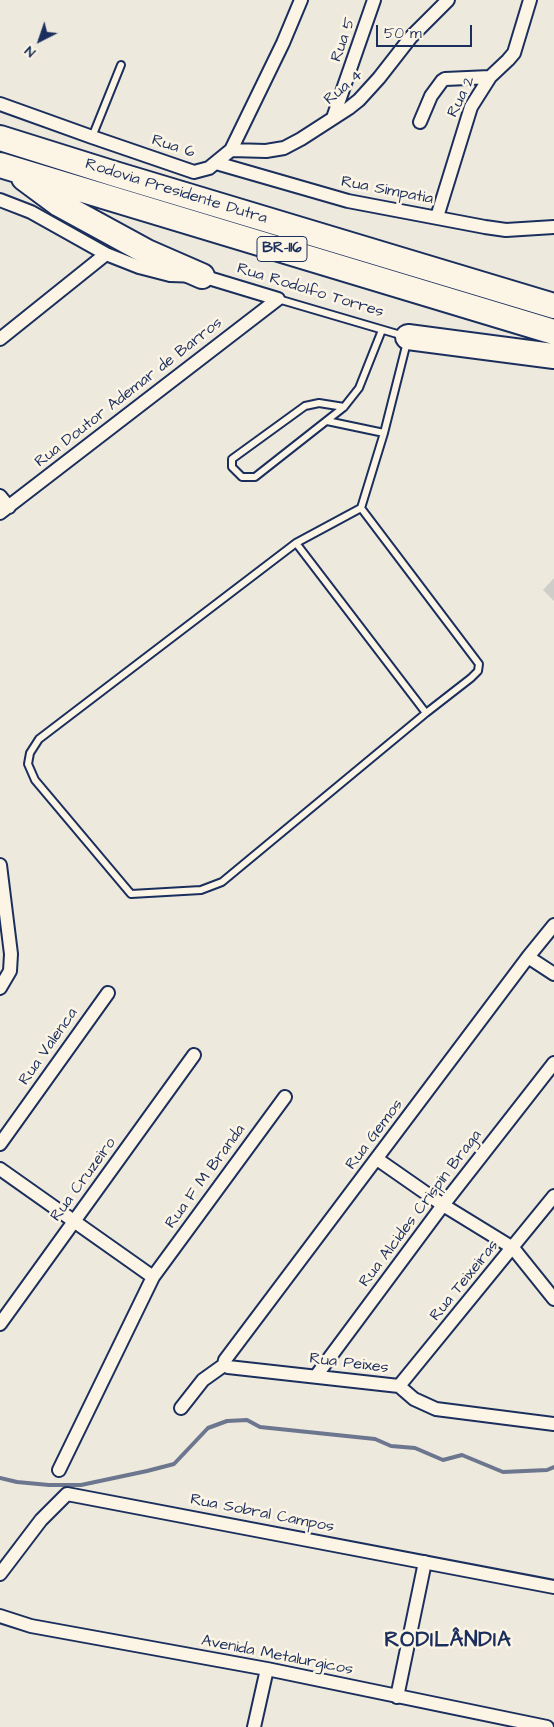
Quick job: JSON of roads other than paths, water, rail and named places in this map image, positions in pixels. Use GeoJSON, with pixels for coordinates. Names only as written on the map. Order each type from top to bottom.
{"type":"FeatureCollection","features":[{"type":"Feature","properties":{"kind":"highway","name":"Rodovia Presidente Dutra"},"geometry":{"type":"LineString","coordinates":[[0,138],[554,306]]}},
{"type":"Feature","properties":{"kind":"highway","name":"Rodovia Presidente Dutra"},"geometry":{"type":"LineString","coordinates":[[5,166],[554,332]]}},
{"type":"Feature","properties":{"kind":"highway"},"geometry":{"type":"LineString","coordinates":[[5,166],[60,204],[148,252],[202,276]]}},
{"type":"Feature","properties":{"kind":"highway"},"geometry":{"type":"LineString","coordinates":[[408,337],[554,356]]}},
{"type":"Feature","properties":{"kind":"street","name":"Rua 6"},"geometry":{"type":"LineString","coordinates":[[0,104],[194,172],[209,168],[231,150],[283,43],[301,0]]}},
{"type":"Feature","properties":{"kind":"street","name":"Rua 5"},"geometry":{"type":"LineString","coordinates":[[333,118],[374,0]]}},
{"type":"Feature","properties":{"kind":"street","name":"Rua 4"},"geometry":{"type":"LineString","coordinates":[[231,150],[266,151],[284,148],[333,118],[359,100],[416,32],[448,0]]}},
{"type":"Feature","properties":{"kind":"street","name":"Rua 2"},"geometry":{"type":"LineString","coordinates":[[437,217],[469,113],[490,77],[514,53],[530,0]]}},
{"type":"Feature","properties":{"kind":"street"},"geometry":{"type":"LineString","coordinates":[[420,122],[431,96],[445,79],[490,77]]}},
{"type":"Feature","properties":{"kind":"street","name":"Rua Simpatia"},"geometry":{"type":"LineString","coordinates":[[216,163],[348,201],[437,217],[485,228],[506,230],[554,227]]}},
{"type":"Feature","properties":{"kind":"street","name":"Rua Rodolfo Torres"},"geometry":{"type":"LineString","coordinates":[[0,200],[31,212],[106,254],[139,267],[170,275],[202,276],[278,298]]}},
{"type":"Feature","properties":{"kind":"street"},"geometry":{"type":"LineString","coordinates":[[0,339],[106,254]]}},
{"type":"Feature","properties":{"kind":"street","name":"Rua Doutor Ademar de Barros"},"geometry":{"type":"LineString","coordinates":[[4,510],[278,298]]}},
{"type":"Feature","properties":{"kind":"street"},"geometry":{"type":"LineString","coordinates":[[0,496],[4,510]]}},
{"type":"Feature","properties":{"kind":"street"},"geometry":{"type":"LineString","coordinates":[[0,865],[11,954],[10,970],[1,987]]}},
{"type":"Feature","properties":{"kind":"street","name":"Rua Gemos"},"geometry":{"type":"LineString","coordinates":[[224,1365],[225,1360],[554,925]]}},
{"type":"Feature","properties":{"kind":"street"},"geometry":{"type":"LineString","coordinates":[[528,957],[554,974]]}},
{"type":"Feature","properties":{"kind":"street","name":"Rua Valenca"},"geometry":{"type":"LineString","coordinates":[[0,1144],[108,993]]}},
{"type":"Feature","properties":{"kind":"street","name":"Rua Cruzeiro"},"geometry":{"type":"LineString","coordinates":[[0,1324],[194,1055]]}},
{"type":"Feature","properties":{"kind":"street","name":"Rua Alcides Crispin Braga"},"geometry":{"type":"LineString","coordinates":[[316,1376],[443,1205],[554,1064]]}},
{"type":"Feature","properties":{"kind":"street","name":"Rua F M Branda"},"geometry":{"type":"LineString","coordinates":[[59,1470],[153,1277],[286,1097]]}},
{"type":"Feature","properties":{"kind":"street"},"geometry":{"type":"LineString","coordinates":[[377,1159],[443,1205],[513,1248],[554,1299]]}},
{"type":"Feature","properties":{"kind":"street"},"geometry":{"type":"LineString","coordinates":[[0,1169],[153,1277]]}},
{"type":"Feature","properties":{"kind":"street","name":"Rua Teixeiras"},"geometry":{"type":"LineString","coordinates":[[399,1386],[554,1196]]}},
{"type":"Feature","properties":{"kind":"street"},"geometry":{"type":"LineString","coordinates":[[181,1408],[203,1380],[224,1365]]}},
{"type":"Feature","properties":{"kind":"street","name":"Rua Peixes"},"geometry":{"type":"LineString","coordinates":[[224,1365],[228,1368],[399,1386],[414,1399],[436,1409],[554,1424]]}},
{"type":"Feature","properties":{"kind":"street","name":"Rua Sobral Campos"},"geometry":{"type":"LineString","coordinates":[[0,1574],[42,1520],[67,1494],[554,1587]]}},
{"type":"Feature","properties":{"kind":"street"},"geometry":{"type":"LineString","coordinates":[[397,1697],[425,1562]]}},
{"type":"Feature","properties":{"kind":"street","name":"Avenida Metalurgicos"},"geometry":{"type":"LineString","coordinates":[[0,1616],[31,1626],[267,1669],[547,1727]]}},
{"type":"Feature","properties":{"kind":"street"},"geometry":{"type":"LineString","coordinates":[[254,1727],[267,1669]]}},
{"type":"Feature","properties":{"kind":"lane"},"geometry":{"type":"LineString","coordinates":[[92,137],[120,65]]}},
{"type":"Feature","properties":{"kind":"lane","name":"Rua Rodolfo Torres"},"geometry":{"type":"LineString","coordinates":[[278,298],[408,337]]}},
{"type":"Feature","properties":{"kind":"lane"},"geometry":{"type":"LineString","coordinates":[[344,407],[319,403],[305,406],[232,459],[232,467],[242,477],[255,477],[344,407],[359,388],[382,330]]}},
{"type":"Feature","properties":{"kind":"lane"},"geometry":{"type":"LineString","coordinates":[[361,508],[479,664],[478,671],[222,882],[200,890],[131,894],[35,780],[28,764],[30,753],[39,739],[296,543],[361,508],[384,432],[408,337]]}},
{"type":"Feature","properties":{"kind":"lane"},"geometry":{"type":"LineString","coordinates":[[327,421],[384,432]]}},
{"type":"Feature","properties":{"kind":"lane"},"geometry":{"type":"LineString","coordinates":[[296,543],[426,713]]}},
{"type":"Feature","properties":{"kind":"waterway"},"geometry":{"type":"LineString","coordinates":[[0,1478],[17,1482],[49,1485],[81,1485],[147,1471],[174,1464],[208,1428],[227,1421],[247,1420],[260,1427],[375,1439],[391,1446],[415,1448],[443,1460],[462,1455],[503,1472],[547,1470],[554,1467]]}},
{"type":"Feature","properties":{"kind":"district","name":"RODILÂNDIA"},"geometry":{"type":"Point","coordinates":[448,1642]}}]}
